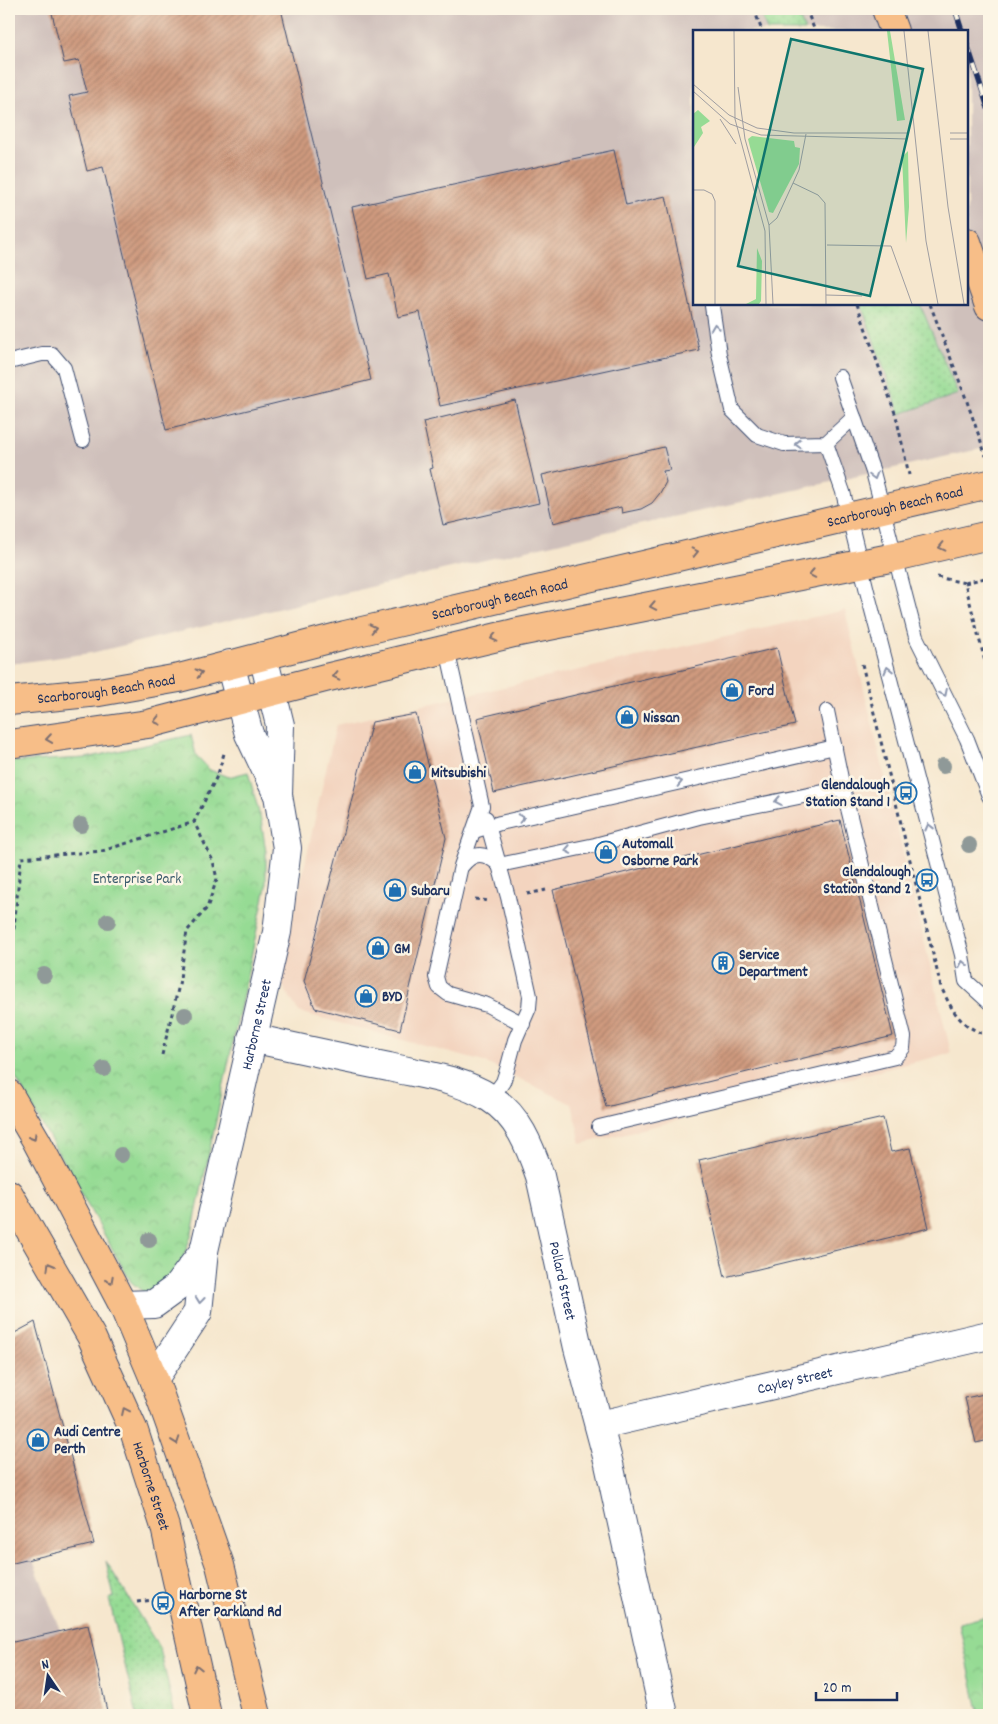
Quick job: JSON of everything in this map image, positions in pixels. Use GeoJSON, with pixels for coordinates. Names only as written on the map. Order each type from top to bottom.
{"type":"FeatureCollection","features":[{"type":"Feature","properties":{"kind":"main road"},"geometry":{"type":"LineString","coordinates":[[886,9],[894,30]]}},
{"type":"Feature","properties":{"kind":"main road"},"geometry":{"type":"LineString","coordinates":[[968,245],[989,306]]}},
{"type":"Feature","properties":{"kind":"main road","name":"Scarborough Beach Road"},"geometry":{"type":"LineString","coordinates":[[9,701],[100,692],[179,678],[345,634],[989,484]]}},
{"type":"Feature","properties":{"kind":"main road"},"geometry":{"type":"LineString","coordinates":[[9,744],[148,724],[514,633],[895,557],[989,535]]}},
{"type":"Feature","properties":{"kind":"main road"},"geometry":{"type":"LineString","coordinates":[[9,1094],[36,1140],[123,1305],[154,1379],[220,1565],[256,1715]]}},
{"type":"Feature","properties":{"kind":"main road","name":"Harborne Street"},"geometry":{"type":"LineString","coordinates":[[9,1194],[91,1336],[134,1431],[165,1527],[207,1715]]}},
{"type":"Feature","properties":{"kind":"street","name":"Harborne Street"},"geometry":{"type":"LineString","coordinates":[[154,1379],[198,1312],[204,1251],[277,932],[286,848],[278,795],[280,725],[263,656]]}},
{"type":"Feature","properties":{"kind":"street","name":"Harborne Street"},"geometry":{"type":"LineString","coordinates":[[230,664],[249,734],[278,795]]}},
{"type":"Feature","properties":{"kind":"street","name":"Pollard Street"},"geometry":{"type":"LineString","coordinates":[[252,1038],[457,1082],[491,1098],[520,1129],[532,1151],[540,1176],[578,1348],[600,1425],[664,1715]]}},
{"type":"Feature","properties":{"kind":"street","name":"Harborne Street"},"geometry":{"type":"LineString","coordinates":[[123,1305],[154,1304],[176,1288],[204,1251]]}},
{"type":"Feature","properties":{"kind":"street","name":"Cayley Street"},"geometry":{"type":"LineString","coordinates":[[600,1425],[989,1335]]}},
{"type":"Feature","properties":{"kind":"lane"},"geometry":{"type":"LineString","coordinates":[[712,306],[719,354],[732,410],[757,435],[784,444],[826,443],[854,417]]}},
{"type":"Feature","properties":{"kind":"lane"},"geometry":{"type":"LineString","coordinates":[[9,362],[42,354],[52,354],[64,368],[83,440]]}},
{"type":"Feature","properties":{"kind":"lane"},"geometry":{"type":"LineString","coordinates":[[840,377],[873,472],[916,637],[967,739],[989,796]]}},
{"type":"Feature","properties":{"kind":"lane"},"geometry":{"type":"LineString","coordinates":[[826,443],[843,492],[962,955],[966,981],[989,1002]]}},
{"type":"Feature","properties":{"kind":"lane"},"geometry":{"type":"LineString","coordinates":[[447,649],[482,806],[508,897],[530,996],[529,1008],[515,1040],[503,1082],[491,1098]]}},
{"type":"Feature","properties":{"kind":"lane"},"geometry":{"type":"LineString","coordinates":[[599,1127],[895,1057],[903,1048],[904,1037],[842,788],[827,711]]}},
{"type":"Feature","properties":{"kind":"lane"},"geometry":{"type":"LineString","coordinates":[[474,831],[488,826],[835,747]]}},
{"type":"Feature","properties":{"kind":"lane"},"geometry":{"type":"LineString","coordinates":[[499,865],[595,845],[698,817],[842,788]]}},
{"type":"Feature","properties":{"kind":"lane"},"geometry":{"type":"LineString","coordinates":[[482,806],[461,866],[436,977],[439,987],[448,994],[497,1009],[522,1024]]}},
{"type":"Feature","properties":{"kind":"lane"},"geometry":{"type":"LineString","coordinates":[[461,866],[469,858],[479,855],[490,857],[499,865]]}},
{"type":"Feature","properties":{"kind":"path"},"geometry":{"type":"LineString","coordinates":[[754,9],[762,30]]}},
{"type":"Feature","properties":{"kind":"path"},"geometry":{"type":"LineString","coordinates":[[806,9],[816,30]]}},
{"type":"Feature","properties":{"kind":"path"},"geometry":{"type":"LineString","coordinates":[[857,305],[896,416],[909,476]]}},
{"type":"Feature","properties":{"kind":"path"},"geometry":{"type":"LineString","coordinates":[[930,305],[986,457]]}},
{"type":"Feature","properties":{"kind":"path"},"geometry":{"type":"LineString","coordinates":[[930,575],[964,583],[989,577]]}},
{"type":"Feature","properties":{"kind":"path"},"geometry":{"type":"LineString","coordinates":[[964,583],[989,677]]}},
{"type":"Feature","properties":{"kind":"path"},"geometry":{"type":"LineString","coordinates":[[862,663],[941,987],[953,1012],[974,1030],[989,1036]]}},
{"type":"Feature","properties":{"kind":"path"},"geometry":{"type":"LineString","coordinates":[[9,977],[21,858],[102,851],[194,822],[218,774],[226,748]]}},
{"type":"Feature","properties":{"kind":"path"},"geometry":{"type":"LineString","coordinates":[[162,1055],[179,985],[187,931],[207,908],[217,879],[213,861],[194,822]]}},
{"type":"Feature","properties":{"kind":"path"},"geometry":{"type":"LineString","coordinates":[[417,886],[484,901],[546,890]]}},
{"type":"Feature","properties":{"kind":"path"},"geometry":{"type":"LineString","coordinates":[[137,1602],[154,1600]]}},
{"type":"Feature","properties":{"kind":"shaded area"},"geometry":{"type":"Polygon","coordinates":[[[9,9],[989,9],[989,447],[557,543],[91,653],[9,664],[9,9]]]}},
{"type":"Feature","properties":{"kind":"shaded area","name":"Automall Osborne Park"},"geometry":{"type":"Polygon","coordinates":[[[845,610],[951,1053],[581,1144],[572,1104],[484,1062],[299,1012],[279,980],[336,725],[845,610]]]}},
{"type":"Feature","properties":{"kind":"shaded area"},"geometry":{"type":"Polygon","coordinates":[[[9,1499],[93,1715],[9,1715],[9,1499]]]}},
{"type":"Feature","properties":{"kind":"green space"},"geometry":{"type":"Polygon","coordinates":[[[759,9],[796,9],[805,30],[767,30],[759,9]]]}},
{"type":"Feature","properties":{"kind":"green space"},"geometry":{"type":"Polygon","coordinates":[[[861,305],[920,305],[958,394],[900,414],[861,305]]]}},
{"type":"Feature","properties":{"kind":"green space","name":"Enterprise Park"},"geometry":{"type":"Polygon","coordinates":[[[191,735],[196,755],[210,770],[228,777],[248,772],[261,820],[266,852],[266,887],[192,1233],[183,1258],[171,1277],[151,1292],[142,1291],[131,1282],[9,1066],[9,762],[86,758],[191,735]]]}},
{"type":"Feature","properties":{"kind":"green space"},"geometry":{"type":"Polygon","coordinates":[[[106,1561],[160,1649],[175,1715],[137,1715],[109,1599],[114,1597],[106,1561]]]}},
{"type":"Feature","properties":{"kind":"green space"},"geometry":{"type":"Polygon","coordinates":[[[988,1616],[989,1715],[979,1715],[959,1623],[988,1616]]]}},
{"type":"Feature","properties":{"kind":"building"},"geometry":{"type":"Polygon","coordinates":[[[51,9],[281,9],[371,380],[166,430],[103,167],[87,171],[69,96],[87,92],[79,60],[64,63],[51,9]]]}},
{"type":"Feature","properties":{"kind":"building"},"geometry":{"type":"Polygon","coordinates":[[[614,150],[626,205],[666,196],[699,350],[440,406],[420,312],[398,317],[389,274],[368,279],[352,207],[614,150]]]}},
{"type":"Feature","properties":{"kind":"building"},"geometry":{"type":"Polygon","coordinates":[[[515,400],[539,503],[443,525],[430,469],[433,468],[423,422],[515,400]]]}},
{"type":"Feature","properties":{"kind":"building"},"geometry":{"type":"Polygon","coordinates":[[[664,447],[670,470],[663,471],[666,482],[652,503],[641,509],[622,513],[621,507],[553,523],[542,475],[664,447]]]}},
{"type":"Feature","properties":{"kind":"building"},"geometry":{"type":"Polygon","coordinates":[[[777,648],[795,725],[494,793],[477,718],[777,648]]]}},
{"type":"Feature","properties":{"kind":"building"},"geometry":{"type":"Polygon","coordinates":[[[416,714],[446,838],[400,1030],[315,1008],[304,981],[372,722],[416,714]]]}},
{"type":"Feature","properties":{"kind":"building","name":"Service Department"},"geometry":{"type":"Polygon","coordinates":[[[840,820],[893,1036],[606,1107],[553,890],[840,820]]]}},
{"type":"Feature","properties":{"kind":"building"},"geometry":{"type":"Polygon","coordinates":[[[883,1118],[891,1152],[910,1148],[929,1228],[725,1277],[699,1160],[883,1118]]]}},
{"type":"Feature","properties":{"kind":"building","name":"Audi Centre Perth"},"geometry":{"type":"Polygon","coordinates":[[[35,1322],[94,1544],[9,1564],[9,1336],[35,1322]]]}},
{"type":"Feature","properties":{"kind":"building"},"geometry":{"type":"Polygon","coordinates":[[[989,1393],[989,1440],[976,1443],[965,1398],[989,1393]]]}},
{"type":"Feature","properties":{"kind":"building"},"geometry":{"type":"Polygon","coordinates":[[[88,1625],[107,1711],[89,1715],[9,1715],[9,1643],[88,1625]]]}},
{"type":"Feature","properties":{"kind":"railway"},"geometry":{"type":"LineString","coordinates":[[955,9],[962,30]]}},
{"type":"Feature","properties":{"kind":"railway"},"geometry":{"type":"LineString","coordinates":[[968,47],[989,111]]}},
{"type":"Feature","properties":{"kind":"place","name":"Ford"},"geometry":{"type":"Point","coordinates":[732,690]}},
{"type":"Feature","properties":{"kind":"place","name":"Nissan"},"geometry":{"type":"Point","coordinates":[627,717]}},
{"type":"Feature","properties":{"kind":"place","name":"Mitsubishi"},"geometry":{"type":"Point","coordinates":[415,772]}},
{"type":"Feature","properties":{"kind":"place","name":"Glendalough Station Stand 1"},"geometry":{"type":"Point","coordinates":[906,793]}},
{"type":"Feature","properties":{"kind":"place","name":"Automall Osborne Park"},"geometry":{"type":"Point","coordinates":[606,852]}},
{"type":"Feature","properties":{"kind":"place","name":"Glendalough Station Stand 2"},"geometry":{"type":"Point","coordinates":[927,880]}},
{"type":"Feature","properties":{"kind":"place","name":"Subaru"},"geometry":{"type":"Point","coordinates":[395,890]}},
{"type":"Feature","properties":{"kind":"place","name":"GM"},"geometry":{"type":"Point","coordinates":[378,948]}},
{"type":"Feature","properties":{"kind":"place","name":"Service Department"},"geometry":{"type":"Point","coordinates":[723,963]}},
{"type":"Feature","properties":{"kind":"place","name":"BYD"},"geometry":{"type":"Point","coordinates":[366,996]}},
{"type":"Feature","properties":{"kind":"place","name":"Audi Centre Perth"},"geometry":{"type":"Point","coordinates":[38,1440]}},
{"type":"Feature","properties":{"kind":"place","name":"Harborne St After Parkland Rd"},"geometry":{"type":"Point","coordinates":[163,1603]}}]}
